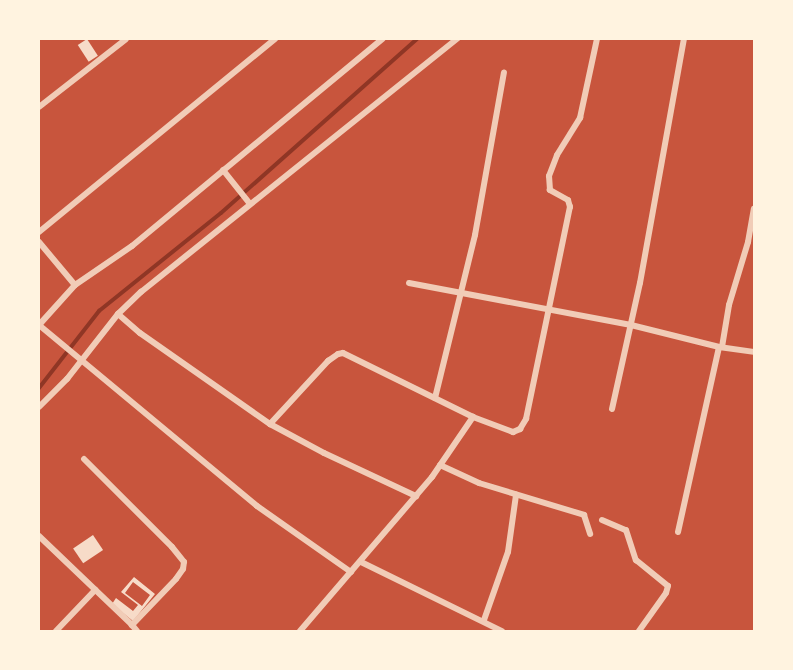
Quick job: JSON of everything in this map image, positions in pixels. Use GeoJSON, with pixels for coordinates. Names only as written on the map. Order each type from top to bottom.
{"type":"FeatureCollection","features":[{"type":"Feature","properties":{"kind":"street"},"geometry":{"type":"LineString","coordinates":[[39,107],[126,39]]}},
{"type":"Feature","properties":{"kind":"street"},"geometry":{"type":"LineString","coordinates":[[39,232],[275,39]]}},
{"type":"Feature","properties":{"kind":"street"},"geometry":{"type":"LineString","coordinates":[[351,572],[257,506],[41,327],[75,285],[132,246],[382,39]]}},
{"type":"Feature","properties":{"kind":"street"},"geometry":{"type":"LineString","coordinates":[[39,407],[67,379],[118,314],[141,292],[457,39]]}},
{"type":"Feature","properties":{"kind":"street"},"geometry":{"type":"LineString","coordinates":[[270,424],[338,354],[352,356],[472,417],[513,432],[520,429],[526,419],[570,207],[568,200],[550,190],[549,176],[557,155],[580,118],[597,39]]}},
{"type":"Feature","properties":{"kind":"street"},"geometry":{"type":"LineString","coordinates":[[612,409],[631,325],[684,39]]}},
{"type":"Feature","properties":{"kind":"street"},"geometry":{"type":"LineString","coordinates":[[435,398],[459,292],[475,235],[504,73]]}},
{"type":"Feature","properties":{"kind":"street"},"geometry":{"type":"LineString","coordinates":[[223,170],[250,204]]}},
{"type":"Feature","properties":{"kind":"street"},"geometry":{"type":"LineString","coordinates":[[678,532],[729,305],[745,253],[754,210]]}},
{"type":"Feature","properties":{"kind":"street"},"geometry":{"type":"LineString","coordinates":[[39,242],[75,285]]}},
{"type":"Feature","properties":{"kind":"street"},"geometry":{"type":"LineString","coordinates":[[409,284],[631,325],[720,347],[754,352]]}},
{"type":"Feature","properties":{"kind":"street"},"geometry":{"type":"LineString","coordinates":[[118,314],[140,333],[270,424],[300,442],[416,496]]}},
{"type":"Feature","properties":{"kind":"street"},"geometry":{"type":"LineString","coordinates":[[300,631],[416,496],[472,417]]}},
{"type":"Feature","properties":{"kind":"street"},"geometry":{"type":"LineString","coordinates":[[84,459],[172,547],[184,562],[183,569],[176,579],[132,626]]}},
{"type":"Feature","properties":{"kind":"street"},"geometry":{"type":"LineString","coordinates":[[440,465],[479,483],[584,515],[590,534]]}},
{"type":"Feature","properties":{"kind":"street"},"geometry":{"type":"LineString","coordinates":[[484,620],[508,552],[516,495]]}},
{"type":"Feature","properties":{"kind":"street"},"geometry":{"type":"LineString","coordinates":[[602,520],[626,530],[636,560],[668,586],[666,593],[639,631]]}},
{"type":"Feature","properties":{"kind":"street"},"geometry":{"type":"LineString","coordinates":[[39,536],[137,631]]}},
{"type":"Feature","properties":{"kind":"street"},"geometry":{"type":"LineString","coordinates":[[361,562],[484,620],[502,631]]}},
{"type":"Feature","properties":{"kind":"street"},"geometry":{"type":"LineString","coordinates":[[56,631],[95,590]]}},
{"type":"Feature","properties":{"kind":"building"},"geometry":{"type":"Polygon","coordinates":[[[87,39],[98,56],[89,62],[78,45],[87,39]]]}},
{"type":"Feature","properties":{"kind":"building"},"geometry":{"type":"Polygon","coordinates":[[[93,535],[103,550],[83,563],[73,548],[93,535]]]}},
{"type":"Feature","properties":{"kind":"building"},"geometry":{"type":"Polygon","coordinates":[[[134,577],[155,594],[133,621],[112,604],[116,598],[133,611],[138,605],[121,592],[134,577]],[[133,582],[125,593],[142,606],[150,595],[133,582]]]}},
{"type":"Feature","properties":{"kind":"waterway"},"geometry":{"type":"LineString","coordinates":[[39,388],[99,311],[221,213],[417,39]]}}]}
